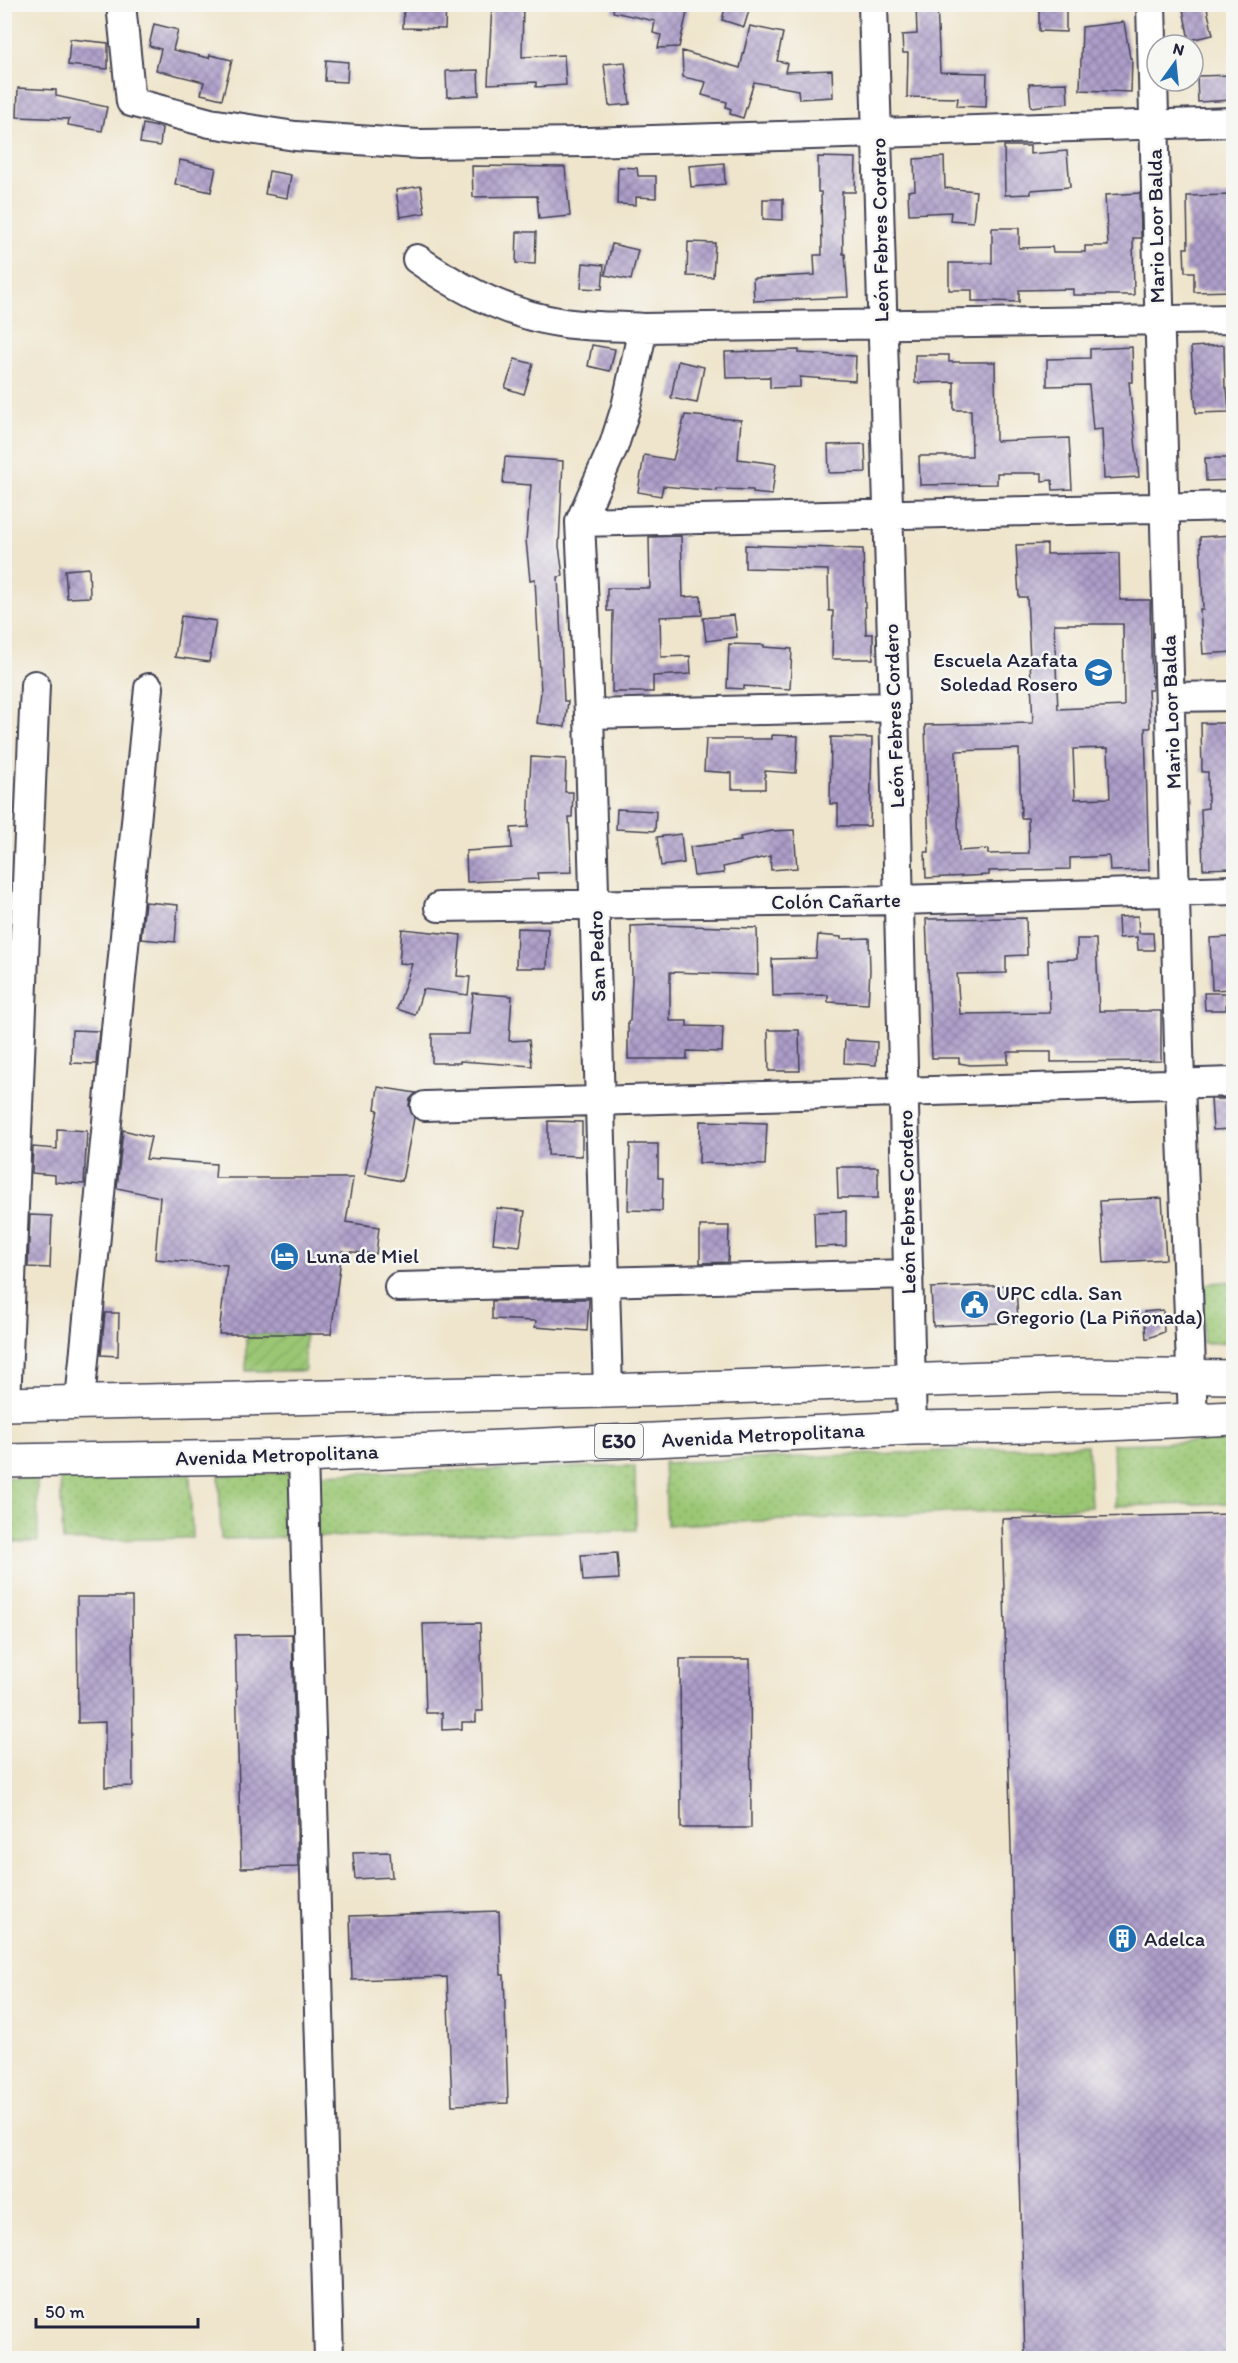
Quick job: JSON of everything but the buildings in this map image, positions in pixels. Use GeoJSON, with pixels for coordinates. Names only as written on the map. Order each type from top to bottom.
{"type":"FeatureCollection","features":[{"type":"Feature","properties":{"kind":"highway"},"geometry":{"type":"LineString","coordinates":[[5,1404],[1079,1376],[1233,1377]]}},
{"type":"Feature","properties":{"kind":"highway","name":"Avenida Metropolitana"},"geometry":{"type":"LineString","coordinates":[[4,1461],[303,1456],[912,1428],[1086,1425],[1233,1418]]}},
{"type":"Feature","properties":{"kind":"street"},"geometry":{"type":"LineString","coordinates":[[121,4],[131,102],[210,123],[296,136],[419,144],[588,142],[1233,122]]}},
{"type":"Feature","properties":{"kind":"street","name":"León Febres Cordero"},"geometry":{"type":"LineString","coordinates":[[873,4],[905,1090],[912,1428]]}},
{"type":"Feature","properties":{"kind":"street","name":"Mario Loor Balda"},"geometry":{"type":"LineString","coordinates":[[1150,4],[1158,319],[1166,508],[1180,1084],[1193,1419]]}},
{"type":"Feature","properties":{"kind":"street"},"geometry":{"type":"LineString","coordinates":[[417,259],[444,277],[506,309],[565,324],[643,328],[1233,318]]}},
{"type":"Feature","properties":{"kind":"street"},"geometry":{"type":"LineString","coordinates":[[643,328],[626,407],[614,445],[580,522],[1233,506]]}},
{"type":"Feature","properties":{"kind":"street","name":"San Pedro"},"geometry":{"type":"LineString","coordinates":[[580,522],[589,714],[608,1390]]}},
{"type":"Feature","properties":{"kind":"street"},"geometry":{"type":"LineString","coordinates":[[5,1404],[35,685]]}},
{"type":"Feature","properties":{"kind":"street"},"geometry":{"type":"LineString","coordinates":[[80,1401],[149,688]]}},
{"type":"Feature","properties":{"kind":"street"},"geometry":{"type":"LineString","coordinates":[[1171,698],[1233,696]]}},
{"type":"Feature","properties":{"kind":"street"},"geometry":{"type":"LineString","coordinates":[[589,714],[894,707]]}},
{"type":"Feature","properties":{"kind":"street","name":"Colón Cañarte"},"geometry":{"type":"LineString","coordinates":[[439,907],[899,900],[1233,890]]}},
{"type":"Feature","properties":{"kind":"street"},"geometry":{"type":"LineString","coordinates":[[425,1106],[1233,1082]]}},
{"type":"Feature","properties":{"kind":"street"},"geometry":{"type":"LineString","coordinates":[[399,1287],[909,1274]]}},
{"type":"Feature","properties":{"kind":"street"},"geometry":{"type":"LineString","coordinates":[[303,1456],[329,2358]]}},
{"type":"Feature","properties":{"kind":"green space"},"geometry":{"type":"Polygon","coordinates":[[[1233,1281],[1233,1342],[1203,1343],[1204,1284],[1233,1281]]]}},
{"type":"Feature","properties":{"kind":"green space"},"geometry":{"type":"Polygon","coordinates":[[[246,1334],[305,1334],[305,1371],[246,1371],[246,1334]]]}},
{"type":"Feature","properties":{"kind":"green space"},"geometry":{"type":"Polygon","coordinates":[[[1233,1441],[1233,1503],[1115,1506],[1113,1444],[1233,1441]]]}},
{"type":"Feature","properties":{"kind":"green space"},"geometry":{"type":"Polygon","coordinates":[[[1088,1445],[1091,1507],[667,1525],[664,1463],[1088,1445]]]}},
{"type":"Feature","properties":{"kind":"green space"},"geometry":{"type":"Polygon","coordinates":[[[635,1466],[636,1530],[315,1537],[313,1474],[635,1466]]]}},
{"type":"Feature","properties":{"kind":"green space"},"geometry":{"type":"Polygon","coordinates":[[[290,1473],[291,1537],[221,1539],[219,1475],[290,1473]]]}},
{"type":"Feature","properties":{"kind":"green space"},"geometry":{"type":"Polygon","coordinates":[[[190,1474],[192,1538],[63,1541],[60,1478],[190,1474]]]}},
{"type":"Feature","properties":{"kind":"green space"},"geometry":{"type":"Polygon","coordinates":[[[5,1478],[37,1478],[38,1542],[5,1542],[5,1478]]]}},
{"type":"Feature","properties":{"kind":"place","name":"Escuela Azafata Soledad Rosero"},"geometry":{"type":"Point","coordinates":[1099,672]}},
{"type":"Feature","properties":{"kind":"place","name":"Luna de Miel"},"geometry":{"type":"Point","coordinates":[285,1256]}},
{"type":"Feature","properties":{"kind":"place","name":"UPC cdla. San Gregorio (La Piñonada)"},"geometry":{"type":"Point","coordinates":[975,1305]}},
{"type":"Feature","properties":{"kind":"place","name":"Adelca"},"geometry":{"type":"Point","coordinates":[1123,1939]}}]}
